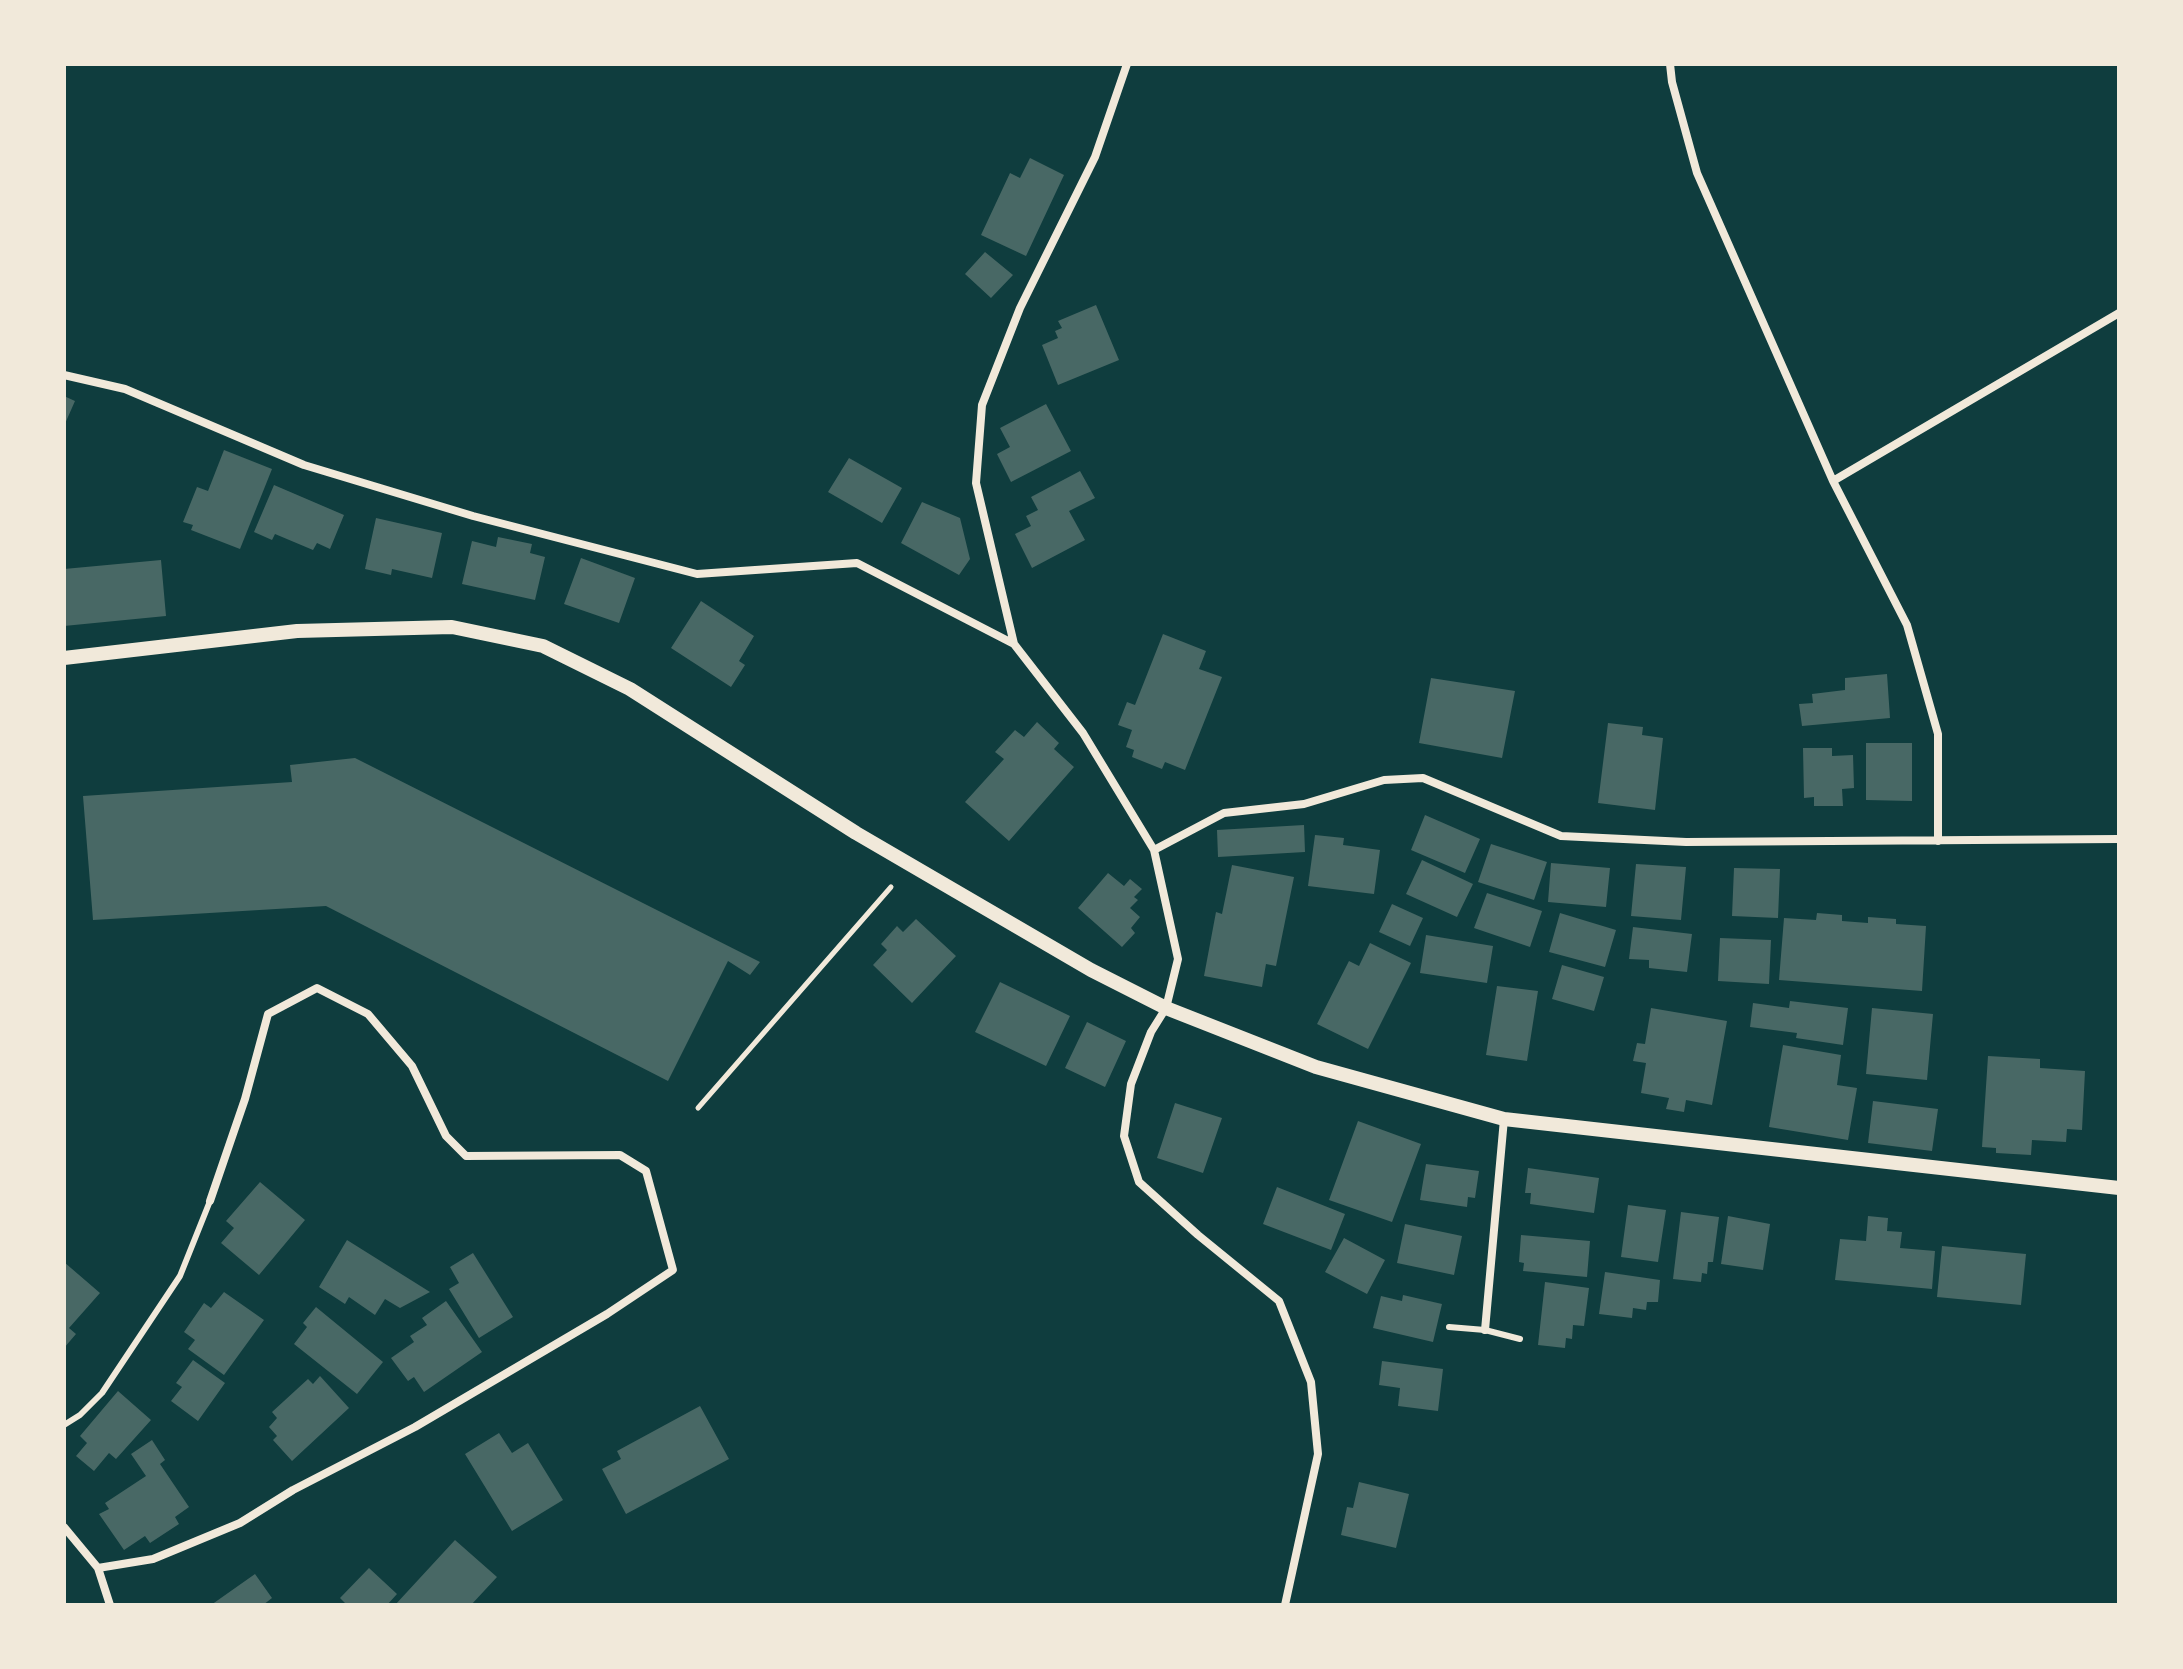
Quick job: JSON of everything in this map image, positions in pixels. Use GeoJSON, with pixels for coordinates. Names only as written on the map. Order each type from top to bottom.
{"type":"FeatureCollection","features":[{"type":"Feature","properties":{"kind":"street"},"geometry":{"type":"LineString","coordinates":[[1127,64],[1095,157],[1020,308],[982,405],[976,483],[1014,644],[1083,733],[1154,850],[1178,959],[1166,1008],[1151,1032],[1131,1084],[1124,1136],[1139,1182],[1279,1301],[1311,1382],[1318,1454],[1285,1605]]}},
{"type":"Feature","properties":{"kind":"street"},"geometry":{"type":"LineString","coordinates":[[1670,64],[1697,173],[1833,481],[1907,625],[1938,734],[1938,841]]}},
{"type":"Feature","properties":{"kind":"street"},"geometry":{"type":"LineString","coordinates":[[1833,481],[2119,313]]}},
{"type":"Feature","properties":{"kind":"street"},"geometry":{"type":"LineString","coordinates":[[64,375],[125,389],[304,465],[473,516],[697,574],[857,563],[1014,644]]}},
{"type":"Feature","properties":{"kind":"street"},"geometry":{"type":"LineString","coordinates":[[64,658],[297,631],[452,627],[543,646],[630,689],[856,833],[1091,970],[1166,1008],[1316,1067],[1504,1119],[2119,1188]]}},
{"type":"Feature","properties":{"kind":"street"},"geometry":{"type":"LineString","coordinates":[[1154,850],[1224,813],[1304,804],[1384,780],[1423,778],[1561,836],[1686,842],[2119,839]]}},
{"type":"Feature","properties":{"kind":"street"},"geometry":{"type":"LineString","coordinates":[[98,1568],[153,1559],[240,1523],[293,1490],[429,1419],[607,1314],[673,1270],[646,1171],[620,1155],[466,1156],[446,1136],[412,1066],[368,1014],[317,988],[268,1014],[245,1099],[210,1201]]}},
{"type":"Feature","properties":{"kind":"street"},"geometry":{"type":"LineString","coordinates":[[1485,1330],[1504,1119]]}},
{"type":"Feature","properties":{"kind":"street"},"geometry":{"type":"LineString","coordinates":[[64,1527],[98,1568],[110,1605]]}},
{"type":"Feature","properties":{"kind":"lane"},"geometry":{"type":"LineString","coordinates":[[64,1425],[80,1415],[102,1393],[180,1276],[210,1201]]}},
{"type":"Feature","properties":{"kind":"lane"},"geometry":{"type":"LineString","coordinates":[[1449,1327],[1485,1330],[1520,1339]]}},
{"type":"Feature","properties":{"kind":"path"},"geometry":{"type":"LineString","coordinates":[[698,1108],[910,865]]}},
{"type":"Feature","properties":{"kind":"building"},"geometry":{"type":"Polygon","coordinates":[[[1030,158],[1064,175],[1026,256],[981,235],[1010,173],[1020,178],[1030,158]]]}},
{"type":"Feature","properties":{"kind":"building"},"geometry":{"type":"Polygon","coordinates":[[[985,252],[1013,275],[991,298],[965,274],[985,252]]]}},
{"type":"Feature","properties":{"kind":"building"},"geometry":{"type":"Polygon","coordinates":[[[1096,305],[1119,360],[1058,385],[1042,345],[1058,338],[1055,331],[1062,328],[1058,321],[1096,305]]]}},
{"type":"Feature","properties":{"kind":"building"},"geometry":{"type":"Polygon","coordinates":[[[64,396],[75,401],[64,426],[64,396]]]}},
{"type":"Feature","properties":{"kind":"building"},"geometry":{"type":"Polygon","coordinates":[[[1046,404],[1071,451],[1011,482],[997,454],[1010,447],[1000,428],[1046,404]]]}},
{"type":"Feature","properties":{"kind":"building"},"geometry":{"type":"Polygon","coordinates":[[[224,450],[272,469],[240,549],[191,530],[193,525],[183,522],[197,487],[208,491],[224,450]]]}},
{"type":"Feature","properties":{"kind":"building"},"geometry":{"type":"Polygon","coordinates":[[[849,458],[902,488],[882,523],[828,492],[849,458]]]}},
{"type":"Feature","properties":{"kind":"building"},"geometry":{"type":"Polygon","coordinates":[[[1080,471],[1095,498],[1069,511],[1085,540],[1032,568],[1015,534],[1031,526],[1026,516],[1038,510],[1031,497],[1080,471]]]}},
{"type":"Feature","properties":{"kind":"building"},"geometry":{"type":"Polygon","coordinates":[[[274,485],[344,515],[330,549],[317,543],[313,550],[275,534],[272,540],[254,532],[274,485]]]}},
{"type":"Feature","properties":{"kind":"building"},"geometry":{"type":"Polygon","coordinates":[[[922,502],[960,518],[970,559],[959,575],[901,543],[922,502]]]}},
{"type":"Feature","properties":{"kind":"building"},"geometry":{"type":"Polygon","coordinates":[[[376,518],[442,533],[432,578],[392,569],[391,575],[365,569],[376,518]]]}},
{"type":"Feature","properties":{"kind":"building"},"geometry":{"type":"Polygon","coordinates":[[[498,537],[532,544],[530,553],[545,557],[535,600],[462,584],[472,541],[496,547],[498,537]]]}},
{"type":"Feature","properties":{"kind":"building"},"geometry":{"type":"Polygon","coordinates":[[[581,558],[635,578],[619,623],[564,604],[581,558]]]}},
{"type":"Feature","properties":{"kind":"building"},"geometry":{"type":"Polygon","coordinates":[[[161,560],[166,616],[64,626],[64,569],[161,560]]]}},
{"type":"Feature","properties":{"kind":"building"},"geometry":{"type":"Polygon","coordinates":[[[701,601],[754,636],[739,661],[745,665],[731,687],[671,648],[701,601]]]}},
{"type":"Feature","properties":{"kind":"building"},"geometry":{"type":"Polygon","coordinates":[[[1163,634],[1206,651],[1199,669],[1222,677],[1185,770],[1165,762],[1162,769],[1132,757],[1134,750],[1126,747],[1132,730],[1118,725],[1127,702],[1135,705],[1163,634]]]}},
{"type":"Feature","properties":{"kind":"building"},"geometry":{"type":"Polygon","coordinates":[[[1887,674],[1890,718],[1802,726],[1799,704],[1813,703],[1812,694],[1845,690],[1845,678],[1887,674]]]}},
{"type":"Feature","properties":{"kind":"building"},"geometry":{"type":"Polygon","coordinates":[[[1431,678],[1515,691],[1502,758],[1419,743],[1431,678]]]}},
{"type":"Feature","properties":{"kind":"building"},"geometry":{"type":"Polygon","coordinates":[[[1037,722],[1059,743],[1054,749],[1074,767],[1009,841],[965,802],[1004,759],[995,752],[1015,730],[1024,737],[1037,722]]]}},
{"type":"Feature","properties":{"kind":"building"},"geometry":{"type":"Polygon","coordinates":[[[1608,723],[1643,727],[1642,735],[1663,738],[1655,810],[1598,803],[1608,723]]]}},
{"type":"Feature","properties":{"kind":"building"},"geometry":{"type":"Polygon","coordinates":[[[1866,743],[1912,743],[1912,801],[1866,800],[1866,743]]]}},
{"type":"Feature","properties":{"kind":"building"},"geometry":{"type":"Polygon","coordinates":[[[1803,748],[1832,748],[1832,756],[1853,755],[1854,788],[1842,789],[1843,806],[1814,806],[1814,797],[1804,798],[1803,748]]]}},
{"type":"Feature","properties":{"kind":"building"},"geometry":{"type":"Polygon","coordinates":[[[355,758],[760,962],[750,975],[728,961],[668,1081],[326,906],[93,920],[83,796],[292,782],[290,765],[355,758]]]}},
{"type":"Feature","properties":{"kind":"building"},"geometry":{"type":"Polygon","coordinates":[[[1425,815],[1480,839],[1465,873],[1411,850],[1425,815]]]}},
{"type":"Feature","properties":{"kind":"building"},"geometry":{"type":"Polygon","coordinates":[[[1304,825],[1305,852],[1218,857],[1217,830],[1304,825]]]}},
{"type":"Feature","properties":{"kind":"building"},"geometry":{"type":"Polygon","coordinates":[[[1315,835],[1344,838],[1343,845],[1380,850],[1374,894],[1308,886],[1315,835]]]}},
{"type":"Feature","properties":{"kind":"building"},"geometry":{"type":"Polygon","coordinates":[[[1491,844],[1547,862],[1534,900],[1478,882],[1491,844]]]}},
{"type":"Feature","properties":{"kind":"building"},"geometry":{"type":"Polygon","coordinates":[[[1422,860],[1473,884],[1457,917],[1406,894],[1422,860]]]}},
{"type":"Feature","properties":{"kind":"building"},"geometry":{"type":"Polygon","coordinates":[[[1551,863],[1610,868],[1606,907],[1548,902],[1551,863]]]}},
{"type":"Feature","properties":{"kind":"building"},"geometry":{"type":"Polygon","coordinates":[[[1636,864],[1686,867],[1681,920],[1631,916],[1636,864]]]}},
{"type":"Feature","properties":{"kind":"building"},"geometry":{"type":"Polygon","coordinates":[[[1232,865],[1294,877],[1276,966],[1266,964],[1262,987],[1204,976],[1216,912],[1222,914],[1232,865]]]}},
{"type":"Feature","properties":{"kind":"building"},"geometry":{"type":"Polygon","coordinates":[[[1734,868],[1780,869],[1778,918],[1732,916],[1734,868]]]}},
{"type":"Feature","properties":{"kind":"building"},"geometry":{"type":"Polygon","coordinates":[[[1108,873],[1124,886],[1130,879],[1142,889],[1134,897],[1138,900],[1130,908],[1140,917],[1131,928],[1135,933],[1122,947],[1078,908],[1108,873]]]}},
{"type":"Feature","properties":{"kind":"building"},"geometry":{"type":"Polygon","coordinates":[[[1487,893],[1542,911],[1530,947],[1474,928],[1487,893]]]}},
{"type":"Feature","properties":{"kind":"building"},"geometry":{"type":"Polygon","coordinates":[[[1392,904],[1423,918],[1410,946],[1379,932],[1392,904]]]}},
{"type":"Feature","properties":{"kind":"building"},"geometry":{"type":"Polygon","coordinates":[[[1560,913],[1616,930],[1605,967],[1549,952],[1560,913]]]}},
{"type":"Feature","properties":{"kind":"building"},"geometry":{"type":"Polygon","coordinates":[[[1817,913],[1842,915],[1842,921],[1868,923],[1868,917],[1896,919],[1896,924],[1926,926],[1922,991],[1779,980],[1784,918],[1816,920],[1817,913]]]}},
{"type":"Feature","properties":{"kind":"building"},"geometry":{"type":"Polygon","coordinates":[[[916,919],[956,956],[912,1003],[873,965],[887,950],[881,944],[897,926],[903,932],[916,919]]]}},
{"type":"Feature","properties":{"kind":"building"},"geometry":{"type":"Polygon","coordinates":[[[1633,927],[1692,934],[1687,972],[1649,968],[1649,960],[1629,959],[1633,927]]]}},
{"type":"Feature","properties":{"kind":"building"},"geometry":{"type":"Polygon","coordinates":[[[1426,935],[1493,946],[1487,983],[1420,973],[1426,935]]]}},
{"type":"Feature","properties":{"kind":"building"},"geometry":{"type":"Polygon","coordinates":[[[1720,938],[1771,940],[1769,984],[1718,981],[1720,938]]]}},
{"type":"Feature","properties":{"kind":"building"},"geometry":{"type":"Polygon","coordinates":[[[1370,943],[1411,963],[1368,1049],[1317,1024],[1349,961],[1359,966],[1370,943]]]}},
{"type":"Feature","properties":{"kind":"building"},"geometry":{"type":"Polygon","coordinates":[[[1562,965],[1604,977],[1594,1011],[1552,999],[1562,965]]]}},
{"type":"Feature","properties":{"kind":"building"},"geometry":{"type":"Polygon","coordinates":[[[1000,982],[1070,1016],[1046,1066],[975,1032],[1000,982]]]}},
{"type":"Feature","properties":{"kind":"building"},"geometry":{"type":"Polygon","coordinates":[[[1497,986],[1538,991],[1527,1061],[1486,1055],[1497,986]]]}},
{"type":"Feature","properties":{"kind":"building"},"geometry":{"type":"Polygon","coordinates":[[[1790,1001],[1848,1008],[1843,1045],[1796,1038],[1797,1033],[1750,1027],[1753,1003],[1789,1008],[1790,1001]]]}},
{"type":"Feature","properties":{"kind":"building"},"geometry":{"type":"Polygon","coordinates":[[[1651,1008],[1727,1021],[1712,1105],[1686,1100],[1684,1112],[1666,1109],[1669,1098],[1641,1093],[1646,1063],[1633,1061],[1637,1043],[1645,1044],[1651,1008]]]}},
{"type":"Feature","properties":{"kind":"building"},"geometry":{"type":"Polygon","coordinates":[[[1872,1008],[1933,1014],[1927,1080],[1866,1074],[1872,1008]]]}},
{"type":"Feature","properties":{"kind":"building"},"geometry":{"type":"Polygon","coordinates":[[[1087,1022],[1126,1041],[1105,1087],[1065,1068],[1087,1022]]]}},
{"type":"Feature","properties":{"kind":"building"},"geometry":{"type":"Polygon","coordinates":[[[1783,1045],[1841,1055],[1837,1085],[1857,1088],[1848,1140],[1769,1127],[1783,1045]]]}},
{"type":"Feature","properties":{"kind":"building"},"geometry":{"type":"Polygon","coordinates":[[[1988,1056],[2040,1059],[2040,1068],[2085,1071],[2082,1130],[2067,1129],[2066,1142],[2032,1140],[2031,1155],[1996,1153],[1996,1148],[1982,1147],[1988,1056]]]}},
{"type":"Feature","properties":{"kind":"building"},"geometry":{"type":"Polygon","coordinates":[[[1873,1101],[1938,1109],[1932,1151],[1868,1143],[1873,1101]]]}},
{"type":"Feature","properties":{"kind":"building"},"geometry":{"type":"Polygon","coordinates":[[[1175,1103],[1222,1118],[1203,1173],[1157,1158],[1175,1103]]]}},
{"type":"Feature","properties":{"kind":"building"},"geometry":{"type":"Polygon","coordinates":[[[1358,1121],[1421,1144],[1392,1222],[1329,1200],[1358,1121]]]}},
{"type":"Feature","properties":{"kind":"building"},"geometry":{"type":"Polygon","coordinates":[[[1426,1164],[1479,1171],[1475,1198],[1468,1197],[1467,1207],[1420,1200],[1426,1164]]]}},
{"type":"Feature","properties":{"kind":"building"},"geometry":{"type":"Polygon","coordinates":[[[1528,1168],[1599,1178],[1594,1213],[1530,1204],[1531,1193],[1525,1193],[1528,1168]]]}},
{"type":"Feature","properties":{"kind":"building"},"geometry":{"type":"Polygon","coordinates":[[[260,1182],[305,1220],[259,1275],[221,1243],[234,1228],[226,1221],[260,1182]]]}},
{"type":"Feature","properties":{"kind":"building"},"geometry":{"type":"Polygon","coordinates":[[[1277,1187],[1345,1214],[1331,1250],[1263,1224],[1277,1187]]]}},
{"type":"Feature","properties":{"kind":"building"},"geometry":{"type":"Polygon","coordinates":[[[1628,1205],[1666,1210],[1658,1262],[1621,1257],[1628,1205]]]}},
{"type":"Feature","properties":{"kind":"building"},"geometry":{"type":"Polygon","coordinates":[[[1681,1212],[1719,1217],[1713,1262],[1708,1262],[1707,1274],[1702,1273],[1701,1282],[1673,1279],[1681,1212]]]}},
{"type":"Feature","properties":{"kind":"building"},"geometry":{"type":"Polygon","coordinates":[[[1728,1216],[1770,1224],[1763,1270],[1721,1264],[1728,1216]]]}},
{"type":"Feature","properties":{"kind":"building"},"geometry":{"type":"Polygon","coordinates":[[[1868,1216],[1888,1218],[1887,1231],[1902,1232],[1900,1248],[1935,1251],[1932,1289],[1835,1280],[1840,1239],[1866,1241],[1868,1216]]]}},
{"type":"Feature","properties":{"kind":"building"},"geometry":{"type":"Polygon","coordinates":[[[1405,1224],[1462,1236],[1454,1275],[1397,1263],[1405,1224]]]}},
{"type":"Feature","properties":{"kind":"building"},"geometry":{"type":"Polygon","coordinates":[[[1521,1235],[1590,1241],[1587,1277],[1523,1271],[1524,1263],[1519,1262],[1521,1235]]]}},
{"type":"Feature","properties":{"kind":"building"},"geometry":{"type":"Polygon","coordinates":[[[1344,1238],[1385,1260],[1367,1294],[1325,1272],[1344,1238]]]}},
{"type":"Feature","properties":{"kind":"building"},"geometry":{"type":"Polygon","coordinates":[[[347,1240],[430,1292],[400,1308],[385,1299],[375,1315],[349,1297],[345,1304],[319,1287],[347,1240]]]}},
{"type":"Feature","properties":{"kind":"building"},"geometry":{"type":"Polygon","coordinates":[[[1942,1246],[2026,1254],[2021,1305],[1937,1297],[1942,1246]]]}},
{"type":"Feature","properties":{"kind":"building"},"geometry":{"type":"Polygon","coordinates":[[[473,1253],[513,1317],[479,1338],[449,1289],[459,1283],[450,1267],[473,1253]]]}},
{"type":"Feature","properties":{"kind":"building"},"geometry":{"type":"Polygon","coordinates":[[[64,1262],[100,1293],[69,1328],[76,1334],[64,1348],[64,1262]]]}},
{"type":"Feature","properties":{"kind":"building"},"geometry":{"type":"Polygon","coordinates":[[[1605,1272],[1660,1280],[1658,1302],[1647,1302],[1646,1310],[1633,1308],[1632,1318],[1599,1314],[1605,1272]]]}},
{"type":"Feature","properties":{"kind":"building"},"geometry":{"type":"Polygon","coordinates":[[[1545,1282],[1589,1288],[1584,1326],[1573,1325],[1572,1339],[1566,1338],[1565,1348],[1538,1345],[1545,1282]]]}},
{"type":"Feature","properties":{"kind":"building"},"geometry":{"type":"Polygon","coordinates":[[[224,1292],[264,1320],[224,1375],[188,1349],[195,1340],[184,1332],[204,1303],[211,1308],[224,1292]]]}},
{"type":"Feature","properties":{"kind":"building"},"geometry":{"type":"Polygon","coordinates":[[[1403,1295],[1442,1304],[1433,1342],[1373,1328],[1381,1296],[1402,1301],[1403,1295]]]}},
{"type":"Feature","properties":{"kind":"building"},"geometry":{"type":"Polygon","coordinates":[[[446,1301],[482,1352],[424,1392],[414,1377],[408,1381],[391,1358],[414,1342],[410,1336],[427,1325],[422,1318],[446,1301]]]}},
{"type":"Feature","properties":{"kind":"building"},"geometry":{"type":"Polygon","coordinates":[[[316,1307],[383,1362],[357,1394],[294,1344],[307,1327],[303,1323],[316,1307]]]}},
{"type":"Feature","properties":{"kind":"building"},"geometry":{"type":"Polygon","coordinates":[[[193,1360],[225,1383],[198,1421],[171,1401],[182,1387],[176,1383],[193,1360]]]}},
{"type":"Feature","properties":{"kind":"building"},"geometry":{"type":"Polygon","coordinates":[[[1382,1361],[1443,1369],[1438,1411],[1398,1406],[1400,1388],[1379,1385],[1382,1361]]]}},
{"type":"Feature","properties":{"kind":"building"},"geometry":{"type":"Polygon","coordinates":[[[320,1376],[349,1408],[292,1461],[273,1440],[277,1436],[269,1427],[277,1418],[272,1412],[308,1379],[313,1384],[320,1376]]]}},
{"type":"Feature","properties":{"kind":"building"},"geometry":{"type":"Polygon","coordinates":[[[118,1391],[151,1420],[116,1459],[109,1453],[94,1471],[76,1456],[87,1443],[80,1436],[118,1391]]]}},
{"type":"Feature","properties":{"kind":"building"},"geometry":{"type":"Polygon","coordinates":[[[700,1406],[729,1459],[626,1514],[602,1469],[621,1459],[617,1451],[700,1406]]]}},
{"type":"Feature","properties":{"kind":"building"},"geometry":{"type":"Polygon","coordinates":[[[499,1433],[512,1453],[528,1443],[563,1500],[512,1531],[465,1454],[499,1433]]]}},
{"type":"Feature","properties":{"kind":"building"},"geometry":{"type":"Polygon","coordinates":[[[152,1440],[165,1460],[160,1464],[189,1507],[175,1517],[179,1524],[150,1543],[145,1536],[124,1550],[99,1514],[109,1509],[105,1503],[146,1476],[131,1454],[152,1440]]]}},
{"type":"Feature","properties":{"kind":"building"},"geometry":{"type":"Polygon","coordinates":[[[1359,1482],[1409,1494],[1396,1548],[1341,1535],[1347,1507],[1353,1508],[1359,1482]]]}},
{"type":"Feature","properties":{"kind":"building"},"geometry":{"type":"Polygon","coordinates":[[[455,1540],[497,1577],[471,1605],[395,1605],[455,1540]]]}},
{"type":"Feature","properties":{"kind":"building"},"geometry":{"type":"Polygon","coordinates":[[[369,1568],[397,1594],[387,1605],[347,1605],[340,1598],[369,1568]]]}},
{"type":"Feature","properties":{"kind":"building"},"geometry":{"type":"Polygon","coordinates":[[[255,1574],[272,1598],[263,1605],[211,1605],[255,1574]]]}}]}
